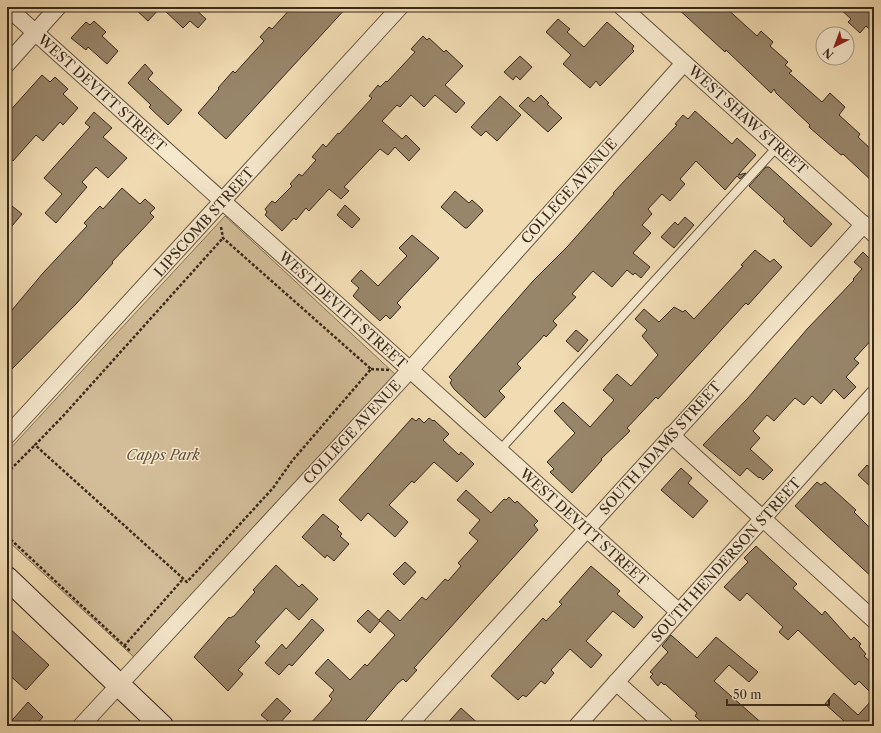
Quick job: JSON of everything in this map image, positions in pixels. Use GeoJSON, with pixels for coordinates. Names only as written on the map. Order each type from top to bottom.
{"type":"FeatureCollection","features":[{"type":"Feature","properties":{"kind":"main road"},"geometry":{"type":"LineString","coordinates":[[7,578],[118,686],[162,726]]}},
{"type":"Feature","properties":{"kind":"street","name":"WEST DEVITT STREET"},"geometry":{"type":"LineString","coordinates":[[7,7],[679,612]]}},
{"type":"Feature","properties":{"kind":"street"},"geometry":{"type":"LineString","coordinates":[[7,64],[58,7]]}},
{"type":"Feature","properties":{"kind":"street","name":"LIPSCOMB STREET"},"geometry":{"type":"LineString","coordinates":[[7,436],[400,7]]}},
{"type":"Feature","properties":{"kind":"street","name":"WEST SHAW STREET"},"geometry":{"type":"LineString","coordinates":[[622,7],[869,229]]}},
{"type":"Feature","properties":{"kind":"street","name":"COLLEGE AVENUE"},"geometry":{"type":"LineString","coordinates":[[81,726],[410,370],[684,63]]}},
{"type":"Feature","properties":{"kind":"street","name":"SOUTH ADAMS STREET"},"geometry":{"type":"LineString","coordinates":[[408,726],[671,435],[869,229]]}},
{"type":"Feature","properties":{"kind":"street","name":"SOUTH HENDERSON STREET"},"geometry":{"type":"LineString","coordinates":[[577,726],[874,394]]}},
{"type":"Feature","properties":{"kind":"street"},"geometry":{"type":"LineString","coordinates":[[671,435],[874,620]]}},
{"type":"Feature","properties":{"kind":"street"},"geometry":{"type":"LineString","coordinates":[[616,682],[665,726]]}},
{"type":"Feature","properties":{"kind":"lane"},"geometry":{"type":"LineString","coordinates":[[499,451],[777,147]]}},
{"type":"Feature","properties":{"kind":"path"},"geometry":{"type":"LineString","coordinates":[[35,445],[187,582],[273,488],[292,461],[371,370],[224,238],[221,227]]}},
{"type":"Feature","properties":{"kind":"path"},"geometry":{"type":"LineString","coordinates":[[7,473],[64,415],[224,238]]}},
{"type":"Feature","properties":{"kind":"path"},"geometry":{"type":"LineString","coordinates":[[7,536],[130,651]]}},
{"type":"Feature","properties":{"kind":"path"},"geometry":{"type":"LineString","coordinates":[[124,646],[184,578]]}},
{"type":"Feature","properties":{"kind":"green space","name":"Capps Park"},"geometry":{"type":"Polygon","coordinates":[[[225,216],[396,375],[135,658],[7,540],[7,452],[225,216]]]}},
{"type":"Feature","properties":{"kind":"building"},"geometry":{"type":"Polygon","coordinates":[[[133,7],[161,7],[148,21],[133,7]]]}},
{"type":"Feature","properties":{"kind":"building"},"geometry":{"type":"Polygon","coordinates":[[[161,7],[193,7],[206,19],[198,28],[190,21],[183,28],[161,7]]]}},
{"type":"Feature","properties":{"kind":"building"},"geometry":{"type":"Polygon","coordinates":[[[292,7],[347,7],[226,139],[198,113],[233,71],[235,73],[264,41],[260,37],[269,27],[272,29],[292,7]]]}},
{"type":"Feature","properties":{"kind":"building"},"geometry":{"type":"Polygon","coordinates":[[[676,7],[725,7],[757,36],[761,31],[773,42],[770,46],[788,62],[785,65],[792,71],[789,73],[822,102],[830,93],[845,107],[839,115],[860,134],[858,137],[874,152],[874,183],[843,154],[841,155],[809,127],[810,125],[776,93],[774,89],[771,93],[726,50],[725,52],[676,7]]]}},
{"type":"Feature","properties":{"kind":"building"},"geometry":{"type":"Polygon","coordinates":[[[838,7],[874,7],[874,33],[866,26],[860,33],[855,28],[855,26],[852,26],[848,22],[851,19],[838,7]]]}},
{"type":"Feature","properties":{"kind":"building"},"geometry":{"type":"Polygon","coordinates":[[[558,19],[570,29],[567,32],[584,47],[607,22],[634,46],[632,49],[634,51],[600,86],[596,81],[590,88],[563,64],[571,55],[546,32],[558,19]]]}},
{"type":"Feature","properties":{"kind":"building"},"geometry":{"type":"Polygon","coordinates":[[[94,21],[106,32],[102,36],[118,51],[107,64],[88,47],[86,50],[71,38],[86,22],[90,25],[94,21]]]}},
{"type":"Feature","properties":{"kind":"building"},"geometry":{"type":"Polygon","coordinates":[[[423,36],[427,40],[429,38],[444,52],[446,50],[463,66],[445,85],[465,103],[456,113],[435,95],[424,107],[411,95],[400,107],[397,105],[382,121],[402,139],[406,135],[420,149],[409,161],[395,147],[388,155],[380,149],[344,187],[349,191],[341,199],[329,189],[309,211],[306,208],[296,220],[294,218],[282,231],[265,215],[267,212],[265,209],[272,201],[275,203],[292,186],[290,184],[299,174],[302,176],[316,160],[312,157],[323,144],[326,147],[338,133],[339,134],[372,98],[369,96],[378,85],[380,87],[386,81],[387,82],[415,52],[411,49],[423,36]]]}},
{"type":"Feature","properties":{"kind":"building"},"geometry":{"type":"Polygon","coordinates":[[[520,56],[532,67],[520,80],[516,76],[513,80],[504,72],[520,56]]]}},
{"type":"Feature","properties":{"kind":"building"},"geometry":{"type":"Polygon","coordinates":[[[145,64],[153,73],[148,79],[182,110],[168,125],[149,107],[151,105],[128,83],[145,64]]]}},
{"type":"Feature","properties":{"kind":"building"},"geometry":{"type":"Polygon","coordinates":[[[42,75],[50,82],[55,77],[68,89],[63,94],[78,108],[63,125],[60,122],[43,141],[36,135],[13,161],[7,156],[7,114],[42,75]]]}},
{"type":"Feature","properties":{"kind":"building"},"geometry":{"type":"Polygon","coordinates":[[[541,95],[549,103],[547,104],[562,118],[548,132],[519,106],[528,97],[534,102],[541,95]]]}},
{"type":"Feature","properties":{"kind":"building"},"geometry":{"type":"Polygon","coordinates":[[[500,96],[521,115],[497,141],[486,131],[481,136],[471,127],[500,96]]]}},
{"type":"Feature","properties":{"kind":"building"},"geometry":{"type":"Polygon","coordinates":[[[695,111],[732,144],[737,138],[756,155],[738,175],[746,173],[740,179],[737,176],[725,190],[696,161],[680,179],[685,184],[670,201],[662,194],[648,209],[652,214],[642,225],[651,233],[633,253],[650,267],[641,278],[635,273],[633,275],[627,270],[612,287],[593,271],[572,294],[576,297],[553,321],[557,325],[546,337],[544,335],[517,364],[521,368],[499,391],[505,397],[485,418],[454,389],[450,383],[452,380],[449,377],[533,281],[567,247],[614,194],[613,193],[677,125],[675,124],[683,115],[688,119],[695,111]]]}},
{"type":"Feature","properties":{"kind":"building"},"geometry":{"type":"Polygon","coordinates":[[[94,112],[112,128],[103,137],[127,158],[108,178],[96,167],[82,182],[87,187],[56,223],[45,213],[62,194],[44,178],[90,127],[85,123],[94,112]]]}},
{"type":"Feature","properties":{"kind":"building"},"geometry":{"type":"Polygon","coordinates":[[[766,167],[769,167],[832,224],[811,247],[783,221],[785,219],[749,186],[766,167]]]}},
{"type":"Feature","properties":{"kind":"building"},"geometry":{"type":"Polygon","coordinates":[[[122,188],[140,204],[145,199],[155,208],[150,213],[154,217],[112,262],[113,263],[76,304],[7,374],[7,316],[43,273],[87,226],[84,223],[100,206],[103,209],[122,188]]]}},
{"type":"Feature","properties":{"kind":"building"},"geometry":{"type":"Polygon","coordinates":[[[455,191],[469,203],[472,200],[483,211],[467,228],[465,228],[441,207],[455,191]]]}},
{"type":"Feature","properties":{"kind":"building"},"geometry":{"type":"Polygon","coordinates":[[[7,202],[22,214],[7,232],[7,202]]]}},
{"type":"Feature","properties":{"kind":"building"},"geometry":{"type":"Polygon","coordinates":[[[345,205],[360,219],[352,228],[337,215],[345,205]]]}},
{"type":"Feature","properties":{"kind":"building"},"geometry":{"type":"Polygon","coordinates":[[[685,217],[694,225],[674,248],[661,237],[675,222],[678,225],[685,217]]]}},
{"type":"Feature","properties":{"kind":"building"},"geometry":{"type":"Polygon","coordinates":[[[412,235],[439,258],[397,303],[401,307],[390,319],[386,315],[380,321],[353,296],[359,288],[351,281],[361,270],[378,286],[407,256],[399,248],[412,235]]]}},
{"type":"Feature","properties":{"kind":"building"},"geometry":{"type":"Polygon","coordinates":[[[755,250],[770,262],[774,259],[782,267],[748,305],[746,303],[744,305],[658,399],[656,397],[627,428],[630,431],[601,459],[602,460],[572,493],[550,472],[554,469],[547,462],[575,433],[554,411],[563,402],[590,427],[614,400],[603,390],[617,374],[631,386],[658,355],[642,336],[647,330],[635,319],[644,309],[659,322],[674,307],[683,312],[685,310],[694,319],[743,266],[741,265],[755,250]]]}},
{"type":"Feature","properties":{"kind":"building"},"geometry":{"type":"Polygon","coordinates":[[[863,252],[871,260],[874,256],[874,337],[854,359],[859,363],[846,377],[856,387],[844,399],[834,389],[821,404],[812,396],[804,405],[795,398],[774,421],[767,415],[753,431],[760,438],[750,449],[773,470],[763,480],[747,468],[740,476],[703,445],[748,398],[808,328],[854,280],[853,279],[862,269],[854,262],[863,252]]]}},
{"type":"Feature","properties":{"kind":"building"},"geometry":{"type":"Polygon","coordinates":[[[576,330],[588,340],[578,352],[566,341],[576,330]]]}},
{"type":"Feature","properties":{"kind":"building"},"geometry":{"type":"Polygon","coordinates":[[[412,418],[416,421],[419,418],[424,423],[429,418],[433,421],[434,420],[449,434],[443,440],[459,455],[461,452],[474,464],[457,482],[434,462],[414,483],[412,481],[389,505],[408,522],[395,537],[368,513],[361,521],[339,500],[412,418]]]}},
{"type":"Feature","properties":{"kind":"building"},"geometry":{"type":"Polygon","coordinates":[[[867,465],[874,471],[874,490],[858,475],[867,465]]]}},
{"type":"Feature","properties":{"kind":"building"},"geometry":{"type":"Polygon","coordinates":[[[681,468],[692,478],[688,483],[708,501],[693,518],[661,490],[681,468]]]}},
{"type":"Feature","properties":{"kind":"building"},"geometry":{"type":"Polygon","coordinates":[[[817,482],[821,485],[825,482],[856,510],[854,512],[874,532],[874,579],[795,506],[817,482]]]}},
{"type":"Feature","properties":{"kind":"building"},"geometry":{"type":"Polygon","coordinates":[[[466,490],[491,513],[504,499],[506,500],[509,497],[515,503],[517,501],[538,521],[534,525],[538,530],[414,668],[417,670],[406,682],[403,679],[398,683],[361,726],[308,726],[330,702],[332,699],[329,696],[334,690],[315,673],[328,659],[350,680],[365,664],[367,666],[395,635],[379,620],[388,610],[400,621],[422,597],[426,600],[445,579],[448,581],[461,566],[458,563],[478,541],[469,533],[480,520],[457,500],[466,490]]]}},
{"type":"Feature","properties":{"kind":"building"},"geometry":{"type":"Polygon","coordinates":[[[323,514],[339,527],[337,529],[342,534],[340,536],[349,544],[334,561],[327,555],[325,558],[302,537],[323,514]]]}},
{"type":"Feature","properties":{"kind":"building"},"geometry":{"type":"Polygon","coordinates":[[[756,546],[797,584],[793,588],[822,615],[825,611],[851,640],[854,637],[861,644],[859,646],[866,654],[864,656],[874,665],[874,696],[859,681],[855,685],[798,630],[788,640],[779,632],[783,627],[747,593],[740,601],[724,587],[748,562],[744,558],[756,546]]]}},
{"type":"Feature","properties":{"kind":"building"},"geometry":{"type":"Polygon","coordinates":[[[405,562],[416,572],[404,585],[393,574],[405,562]]]}},
{"type":"Feature","properties":{"kind":"building"},"geometry":{"type":"Polygon","coordinates":[[[276,565],[299,587],[302,584],[318,599],[299,620],[286,608],[255,642],[260,646],[238,670],[243,674],[228,691],[194,657],[229,617],[234,616],[255,592],[253,590],[276,565]]]}},
{"type":"Feature","properties":{"kind":"building"},"geometry":{"type":"Polygon","coordinates":[[[591,566],[620,591],[617,594],[643,617],[634,628],[613,611],[586,641],[602,655],[591,668],[570,649],[551,670],[554,673],[545,684],[541,681],[526,697],[523,695],[518,700],[491,676],[543,618],[546,621],[562,604],[559,602],[591,566]]]}},
{"type":"Feature","properties":{"kind":"building"},"geometry":{"type":"Polygon","coordinates":[[[368,610],[380,621],[370,633],[357,621],[368,610]]]}},
{"type":"Feature","properties":{"kind":"building"},"geometry":{"type":"Polygon","coordinates":[[[312,619],[324,630],[292,666],[289,664],[279,675],[265,663],[282,644],[286,649],[312,619]]]}},
{"type":"Feature","properties":{"kind":"building"},"geometry":{"type":"Polygon","coordinates":[[[7,626],[49,665],[26,690],[7,673],[7,626]]]}},
{"type":"Feature","properties":{"kind":"building"},"geometry":{"type":"Polygon","coordinates":[[[671,635],[697,658],[716,637],[758,672],[749,682],[729,665],[714,681],[765,726],[706,726],[695,716],[697,713],[665,684],[664,685],[661,682],[658,686],[650,677],[653,674],[650,672],[668,652],[662,646],[671,635]]]}},
{"type":"Feature","properties":{"kind":"building"},"geometry":{"type":"Polygon","coordinates":[[[834,693],[858,715],[874,698],[874,726],[839,726],[844,721],[825,704],[834,693]]]}},
{"type":"Feature","properties":{"kind":"building"},"geometry":{"type":"Polygon","coordinates":[[[277,698],[291,711],[277,726],[274,726],[261,715],[277,698]]]}},
{"type":"Feature","properties":{"kind":"building"},"geometry":{"type":"Polygon","coordinates":[[[28,702],[43,717],[35,726],[7,726],[28,702]]]}},
{"type":"Feature","properties":{"kind":"building"},"geometry":{"type":"Polygon","coordinates":[[[461,708],[481,726],[445,726],[461,708]]]}}]}
